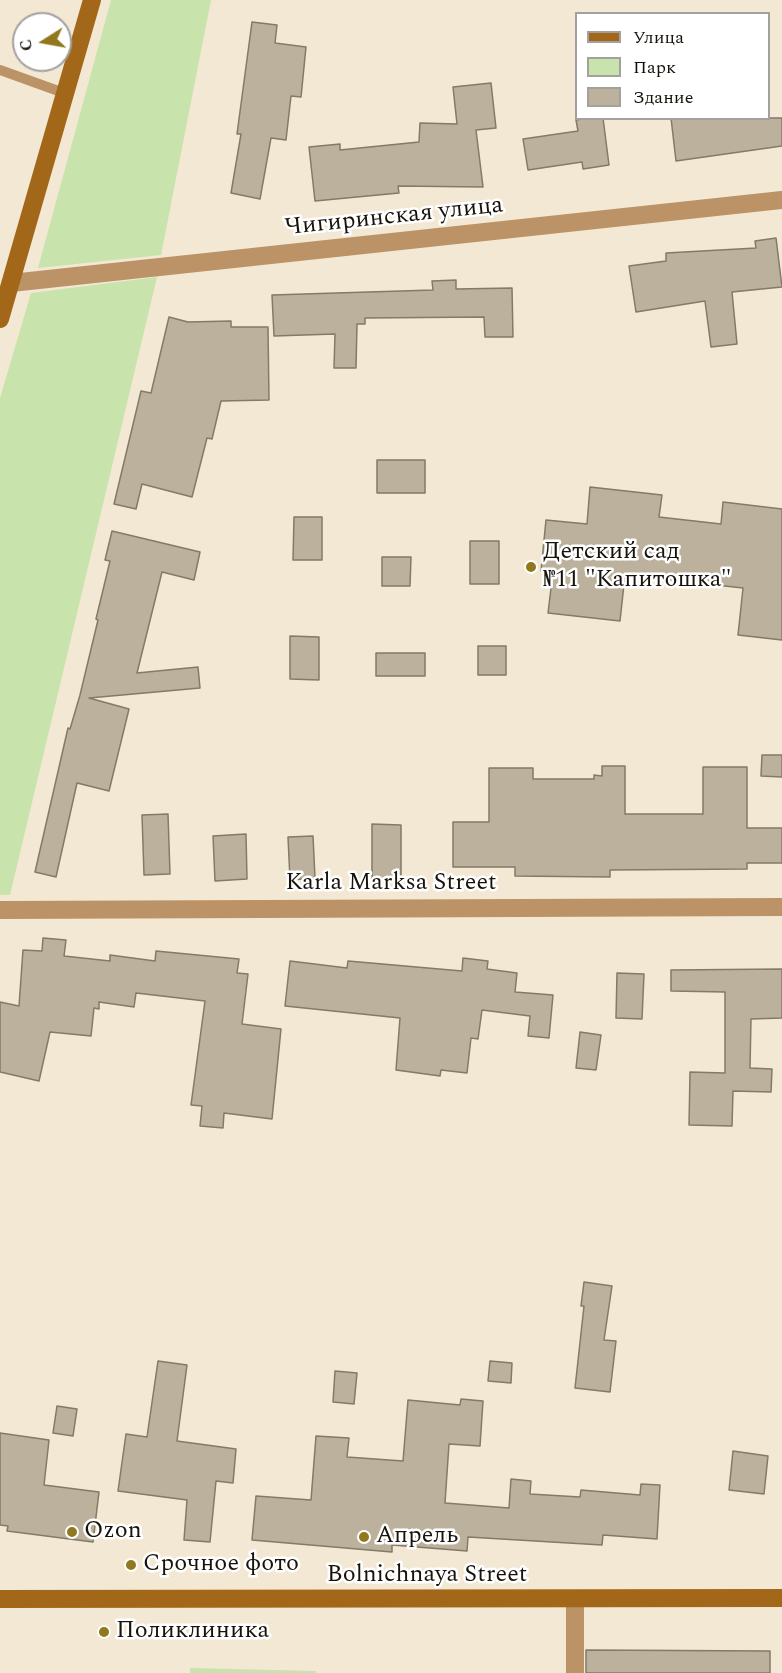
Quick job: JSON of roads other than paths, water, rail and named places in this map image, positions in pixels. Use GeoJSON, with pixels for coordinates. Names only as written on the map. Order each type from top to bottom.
{"type":"FeatureCollection","features":[{"type":"Feature","properties":{"kind":"street"},"geometry":{"type":"LineString","coordinates":[[0,319],[92,0]]}},
{"type":"Feature","properties":{"kind":"street","name":"Чигиринская улица"},"geometry":{"type":"LineString","coordinates":[[10,283],[782,200]]}},
{"type":"Feature","properties":{"kind":"street","name":"Karla Marksa Street"},"geometry":{"type":"LineString","coordinates":[[0,910],[782,907]]}},
{"type":"Feature","properties":{"kind":"street","name":"Bolnichnaya Street"},"geometry":{"type":"LineString","coordinates":[[0,1599],[782,1598]]}},
{"type":"Feature","properties":{"kind":"street"},"geometry":{"type":"LineString","coordinates":[[574,1673],[575,1600]]}},
{"type":"Feature","properties":{"kind":"lane"},"geometry":{"type":"LineString","coordinates":[[0,70],[64,93]]}},
{"type":"Feature","properties":{"kind":"place","name":"Детский сад №11 \"Капитошка\""},"geometry":{"type":"Point","coordinates":[531,567]}},
{"type":"Feature","properties":{"kind":"place","name":"Ozon"},"geometry":{"type":"Point","coordinates":[72,1532]}},
{"type":"Feature","properties":{"kind":"place","name":"Апрель"},"geometry":{"type":"Point","coordinates":[364,1537]}},
{"type":"Feature","properties":{"kind":"place","name":"Срочное фото"},"geometry":{"type":"Point","coordinates":[131,1565]}},
{"type":"Feature","properties":{"kind":"place","name":"Поликлиника"},"geometry":{"type":"Point","coordinates":[104,1632]}}]}
